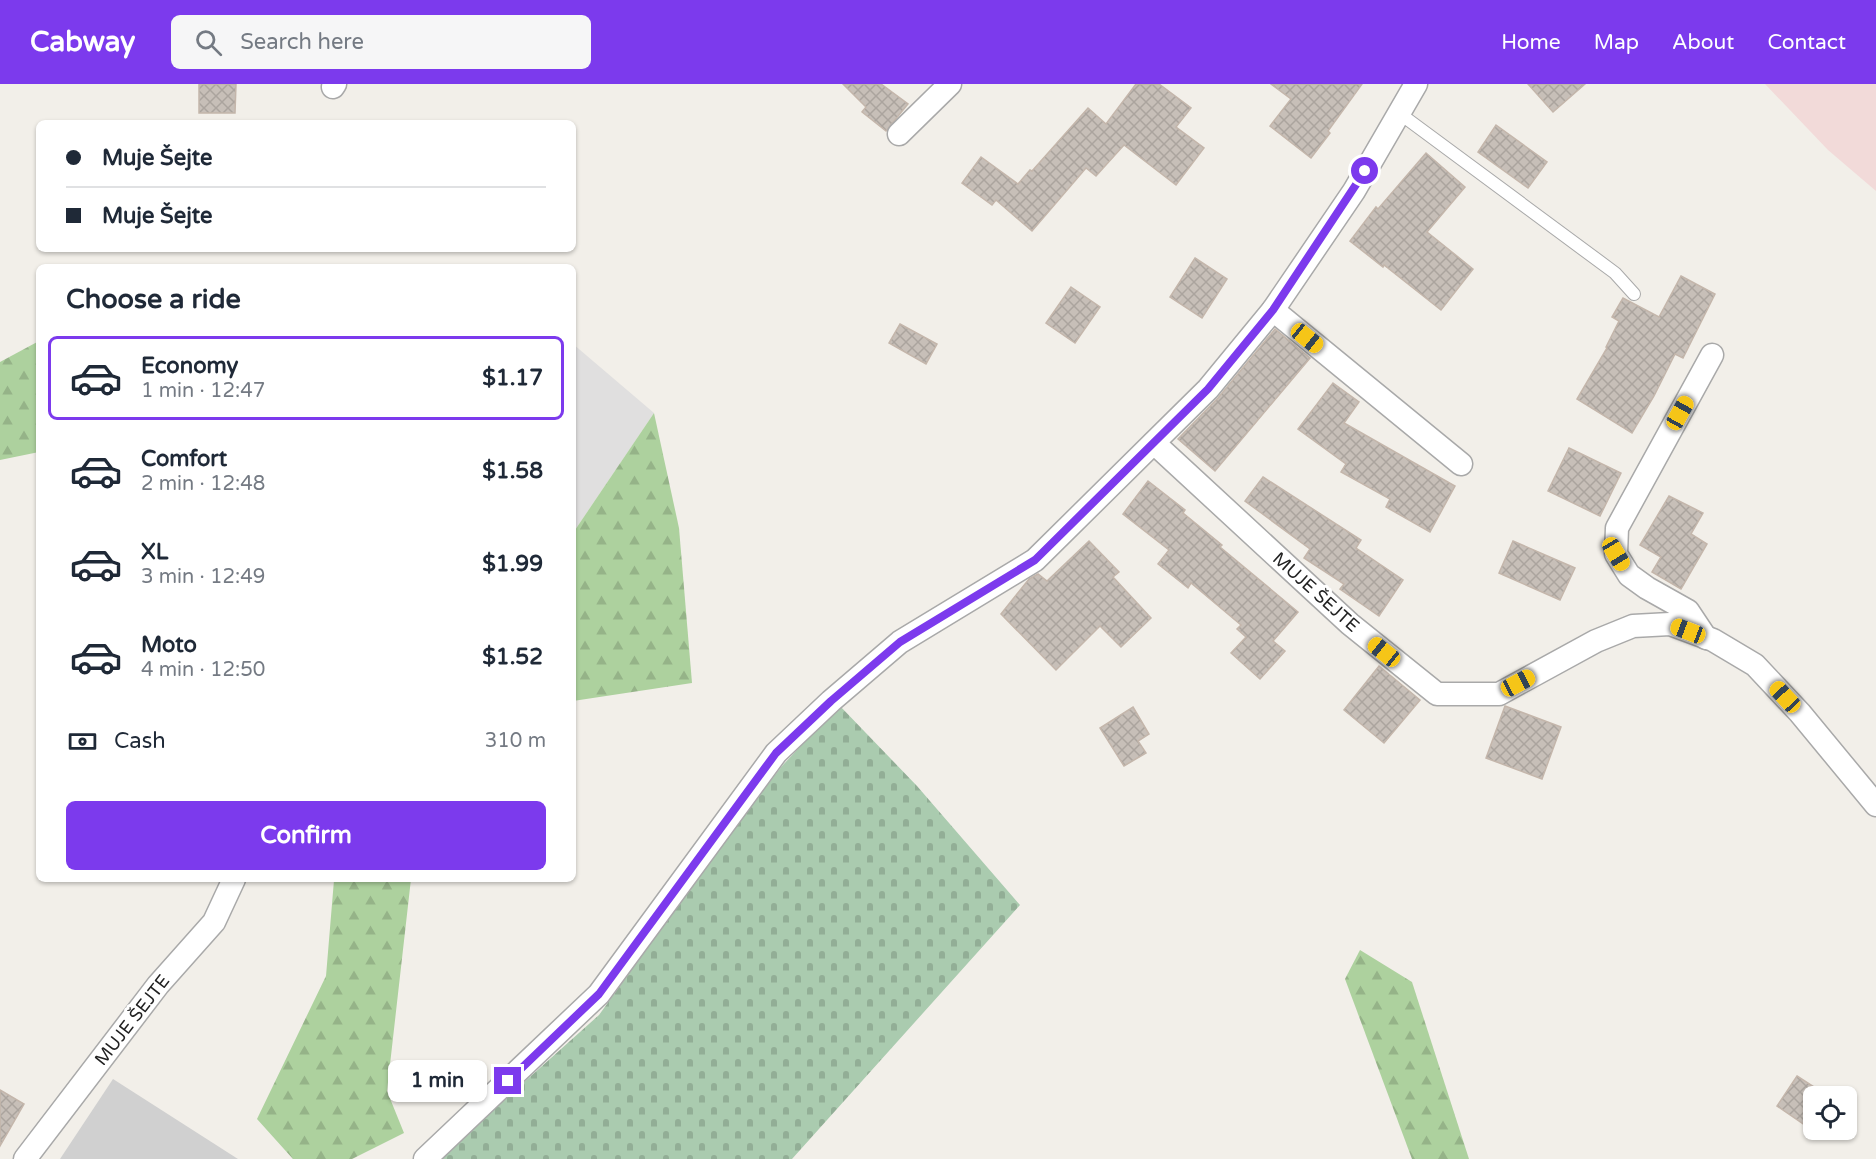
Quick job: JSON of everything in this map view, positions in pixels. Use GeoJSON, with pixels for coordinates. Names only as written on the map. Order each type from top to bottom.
{"type":"FeatureCollection","features":[{"type":"Feature","properties":{"kind":"street"},"geometry":{"type":"LineString","coordinates":[[899,134],[950,84]]}},
{"type":"Feature","properties":{"kind":"street"},"geometry":{"type":"LineString","coordinates":[[425,1159],[599,994],[776,753],[831,701],[900,642],[1035,560],[1208,389],[1273,310],[1354,191],[1416,84]]}},
{"type":"Feature","properties":{"kind":"street"},"geometry":{"type":"LineString","coordinates":[[1273,310],[1461,464]]}},
{"type":"Feature","properties":{"kind":"street"},"geometry":{"type":"LineString","coordinates":[[1706,638],[1688,611],[1629,575],[1616,554],[1617,528],[1712,355]]}},
{"type":"Feature","properties":{"kind":"street","name":"MUJE ŠEJTE"},"geometry":{"type":"LineString","coordinates":[[1154,443],[1350,624],[1437,694],[1499,694],[1596,641],[1633,626],[1670,624],[1706,638],[1755,665],[1800,713],[1876,805]]}},
{"type":"Feature","properties":{"kind":"street","name":"MUJE ŠEJTE"},"geometry":{"type":"LineString","coordinates":[[25,1159],[159,985],[214,922],[233,882]]}},
{"type":"Feature","properties":{"kind":"lane"},"geometry":{"type":"LineString","coordinates":[[1399,113],[1615,273],[1634,294]]}},
{"type":"Feature","properties":{"kind":"shaded area"},"geometry":{"type":"Polygon","coordinates":[[[1765,84],[1876,84],[1876,191],[1828,150],[1765,84]]]}},
{"type":"Feature","properties":{"kind":"shaded area"},"geometry":{"type":"Polygon","coordinates":[[[576,347],[654,413],[576,529],[576,347]]]}},
{"type":"Feature","properties":{"kind":"shaded area"},"geometry":{"type":"Polygon","coordinates":[[[113,1079],[238,1159],[60,1159],[113,1079]]]}},
{"type":"Feature","properties":{"kind":"green space"},"geometry":{"type":"Polygon","coordinates":[[[36,343],[36,453],[0,460],[0,362],[36,343]]]}},
{"type":"Feature","properties":{"kind":"green space"},"geometry":{"type":"Polygon","coordinates":[[[654,413],[679,528],[692,683],[576,701],[576,529],[654,413]]]}},
{"type":"Feature","properties":{"kind":"green space"},"geometry":{"type":"Polygon","coordinates":[[[839,705],[917,786],[1020,905],[792,1159],[438,1159],[599,1015],[730,833],[782,766],[839,705]]]}},
{"type":"Feature","properties":{"kind":"green space"},"geometry":{"type":"Polygon","coordinates":[[[334,882],[411,882],[387,1091],[404,1133],[352,1159],[293,1159],[257,1119],[326,976],[334,882]]]}},
{"type":"Feature","properties":{"kind":"green space"},"geometry":{"type":"Polygon","coordinates":[[[1360,950],[1412,982],[1469,1159],[1412,1159],[1345,979],[1360,950]]]}},
{"type":"Feature","properties":{"kind":"building"},"geometry":{"type":"Polygon","coordinates":[[[199,84],[236,84],[235,113],[199,113],[199,84]]]}},
{"type":"Feature","properties":{"kind":"building"},"geometry":{"type":"Polygon","coordinates":[[[843,84],[881,84],[908,104],[886,131],[862,112],[866,107],[843,84]]]}},
{"type":"Feature","properties":{"kind":"building"},"geometry":{"type":"Polygon","coordinates":[[[1136,84],[1159,84],[1191,108],[1176,127],[1204,148],[1176,185],[1124,145],[1096,176],[1086,168],[1032,231],[996,200],[992,205],[962,183],[981,157],[1018,184],[1088,108],[1106,124],[1136,84]]]}},
{"type":"Feature","properties":{"kind":"building"},"geometry":{"type":"Polygon","coordinates":[[[1271,84],[1362,84],[1311,158],[1270,126],[1291,99],[1271,84]]]}},
{"type":"Feature","properties":{"kind":"building"},"geometry":{"type":"Polygon","coordinates":[[[1528,84],[1585,84],[1553,112],[1528,84]]]}},
{"type":"Feature","properties":{"kind":"building"},"geometry":{"type":"Polygon","coordinates":[[[1496,125],[1547,162],[1528,188],[1478,152],[1496,125]]]}},
{"type":"Feature","properties":{"kind":"building"},"geometry":{"type":"Polygon","coordinates":[[[1426,153],[1465,187],[1427,232],[1473,269],[1441,310],[1350,241],[1376,207],[1378,209],[1426,153]]]}},
{"type":"Feature","properties":{"kind":"building"},"geometry":{"type":"Polygon","coordinates":[[[1195,258],[1227,279],[1202,318],[1170,297],[1195,258]]]}},
{"type":"Feature","properties":{"kind":"building"},"geometry":{"type":"Polygon","coordinates":[[[1681,276],[1715,294],[1683,358],[1675,354],[1632,433],[1577,399],[1607,348],[1619,321],[1612,317],[1623,298],[1659,317],[1681,276]]]}},
{"type":"Feature","properties":{"kind":"building"},"geometry":{"type":"Polygon","coordinates":[[[1071,287],[1100,307],[1075,343],[1046,323],[1071,287]]]}},
{"type":"Feature","properties":{"kind":"building"},"geometry":{"type":"Polygon","coordinates":[[[900,324],[937,344],[926,364],[889,343],[900,324]]]}},
{"type":"Feature","properties":{"kind":"building"},"geometry":{"type":"Polygon","coordinates":[[[1275,329],[1310,358],[1215,471],[1178,439],[1218,398],[1275,329]]]}},
{"type":"Feature","properties":{"kind":"building"},"geometry":{"type":"Polygon","coordinates":[[[1333,383],[1359,402],[1344,423],[1455,486],[1430,532],[1386,507],[1390,499],[1341,472],[1346,464],[1298,429],[1333,383]]]}},
{"type":"Feature","properties":{"kind":"building"},"geometry":{"type":"Polygon","coordinates":[[[1569,448],[1621,473],[1600,516],[1548,491],[1569,448]]]}},
{"type":"Feature","properties":{"kind":"building"},"geometry":{"type":"Polygon","coordinates":[[[1263,477],[1361,540],[1356,548],[1403,580],[1379,616],[1340,589],[1344,584],[1304,558],[1310,549],[1245,501],[1263,477]]]}},
{"type":"Feature","properties":{"kind":"building"},"geometry":{"type":"Polygon","coordinates":[[[1148,481],[1185,510],[1183,513],[1222,545],[1220,547],[1298,612],[1273,641],[1285,651],[1260,679],[1231,653],[1246,637],[1237,629],[1241,625],[1191,583],[1188,588],[1158,564],[1169,550],[1123,514],[1148,481]]]}},
{"type":"Feature","properties":{"kind":"building"},"geometry":{"type":"Polygon","coordinates":[[[1669,496],[1703,513],[1691,534],[1707,544],[1681,589],[1652,572],[1661,557],[1640,545],[1669,496]]]}},
{"type":"Feature","properties":{"kind":"building"},"geometry":{"type":"Polygon","coordinates":[[[1089,541],[1119,572],[1113,577],[1151,618],[1121,647],[1100,626],[1056,670],[1001,614],[1029,579],[1038,574],[1047,581],[1089,541]]]}},
{"type":"Feature","properties":{"kind":"building"},"geometry":{"type":"Polygon","coordinates":[[[1513,541],[1575,568],[1560,600],[1499,573],[1513,541]]]}},
{"type":"Feature","properties":{"kind":"building"},"geometry":{"type":"Polygon","coordinates":[[[1379,666],[1420,700],[1384,743],[1344,710],[1379,666]]]}},
{"type":"Feature","properties":{"kind":"building"},"geometry":{"type":"Polygon","coordinates":[[[1505,706],[1561,727],[1542,779],[1486,758],[1505,706]]]}},
{"type":"Feature","properties":{"kind":"building"},"geometry":{"type":"Polygon","coordinates":[[[1133,707],[1149,734],[1138,741],[1146,753],[1124,766],[1100,728],[1133,707]]]}},
{"type":"Feature","properties":{"kind":"building"},"geometry":{"type":"Polygon","coordinates":[[[1797,1076],[1812,1086],[1803,1086],[1803,1124],[1777,1106],[1797,1076]]]}},
{"type":"Feature","properties":{"kind":"building"},"geometry":{"type":"Polygon","coordinates":[[[0,1090],[24,1104],[0,1146],[0,1090]]]}},
{"type":"Feature","properties":{"kind":"route"},"geometry":{"type":"LineString","coordinates":[[508,1081],[599,994],[776,753],[831,701],[900,642],[1035,560],[1208,389],[1273,310],[1354,191],[1365,171]]}}]}
